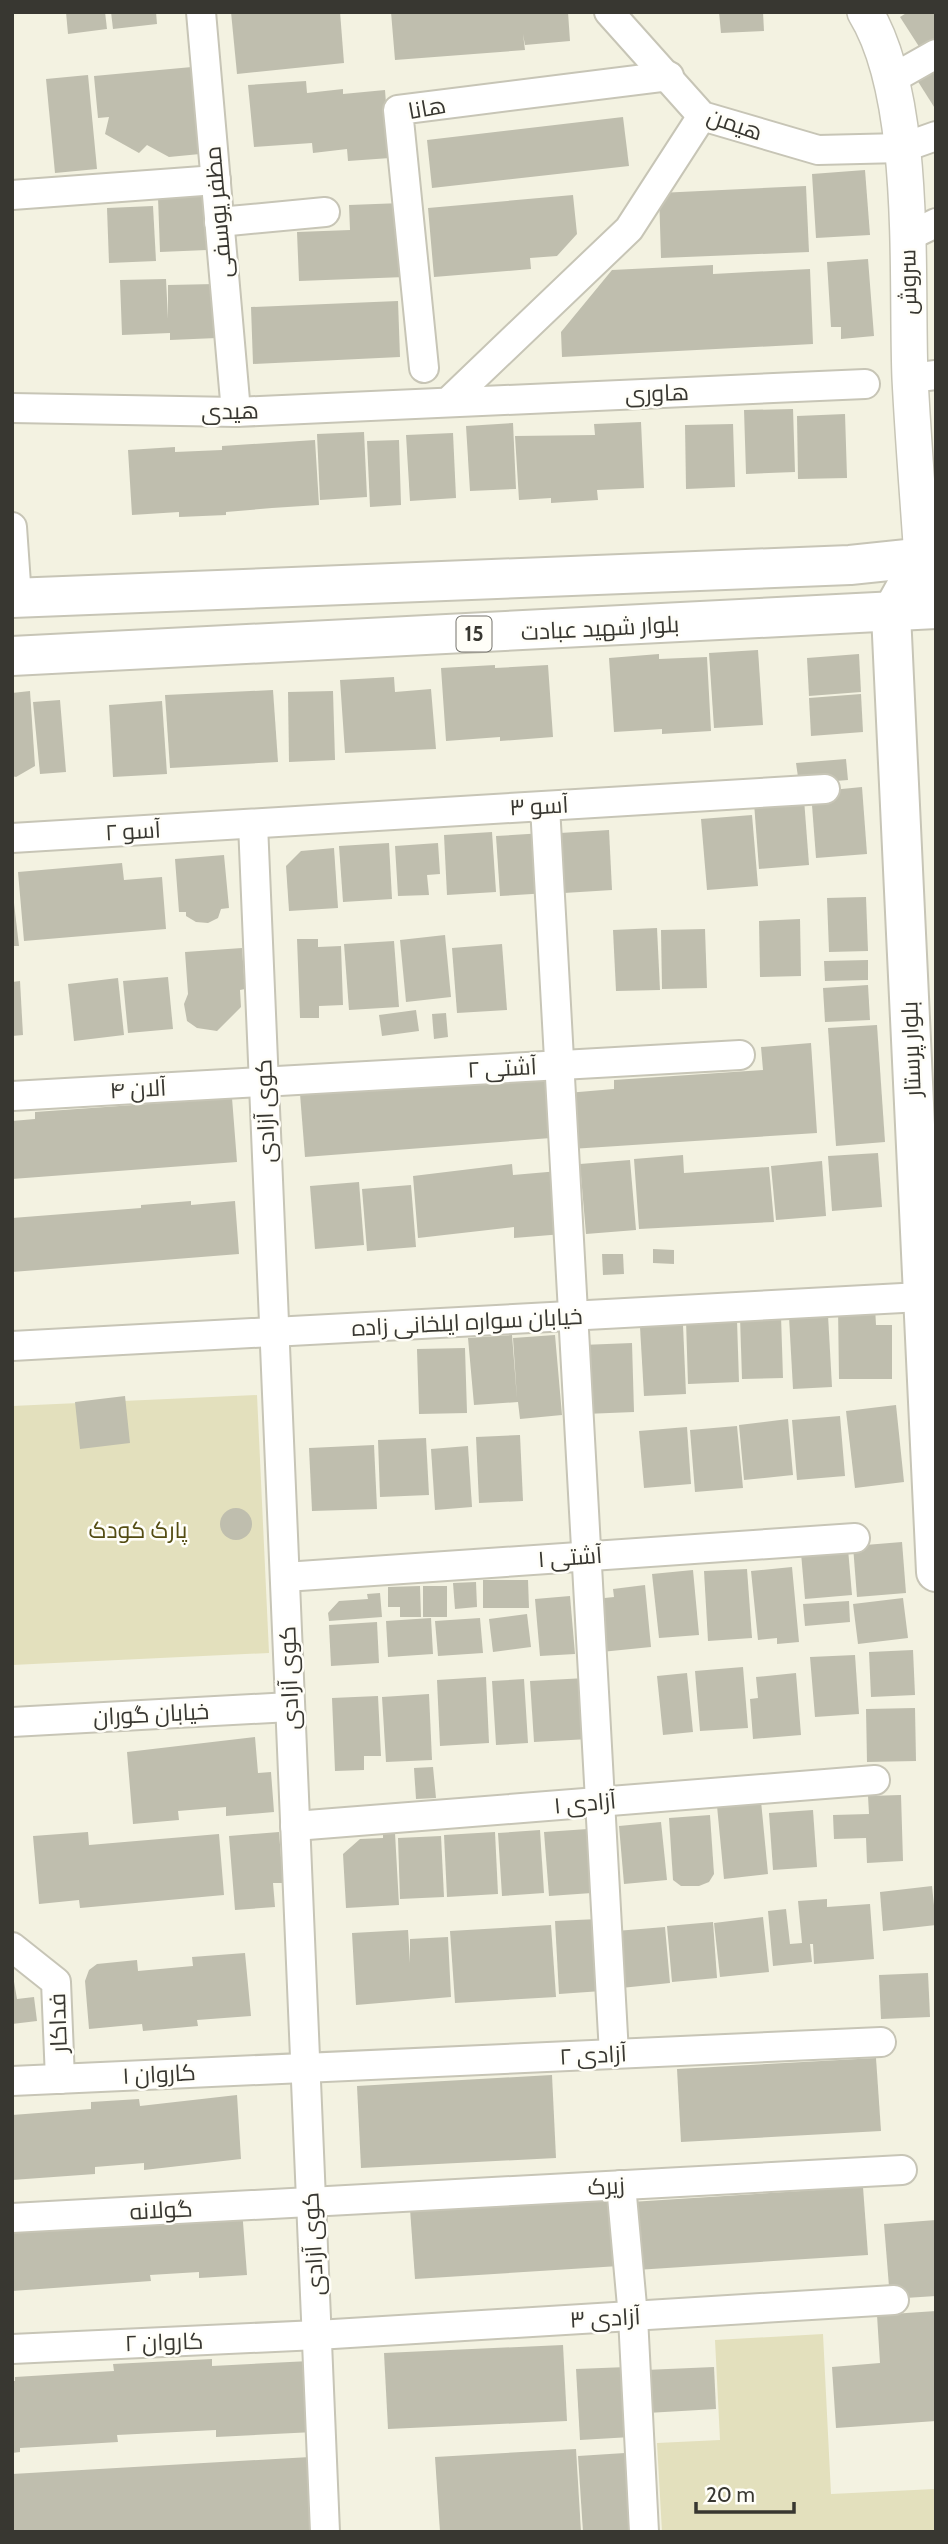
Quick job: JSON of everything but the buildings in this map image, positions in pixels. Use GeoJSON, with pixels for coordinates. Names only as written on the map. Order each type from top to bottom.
{"type":"FeatureCollection","features":[{"type":"Feature","properties":{"kind":"main road"},"geometry":{"type":"LineString","coordinates":[[14,598],[850,565],[931,565]]}},
{"type":"Feature","properties":{"kind":"main road"},"geometry":{"type":"LineString","coordinates":[[891,614],[931,565]]}},
{"type":"Feature","properties":{"kind":"main road","name":"بلوار شهید عبادت"},"geometry":{"type":"LineString","coordinates":[[12,656],[891,614],[936,609]]}},
{"type":"Feature","properties":{"kind":"main road","name":"بلوار پرستار"},"geometry":{"type":"LineString","coordinates":[[891,614],[936,1572]]}},
{"type":"Feature","properties":{"kind":"street","name":"مظفر یوسفی"},"geometry":{"type":"LineString","coordinates":[[201,12],[236,412]]}},
{"type":"Feature","properties":{"kind":"street","name":"هیمن"},"geometry":{"type":"LineString","coordinates":[[609,12],[702,116],[818,150],[902,148],[936,136]]}},
{"type":"Feature","properties":{"kind":"street","name":"سروش"},"geometry":{"type":"LineString","coordinates":[[865,12],[877,32],[890,80],[921,230],[923,377],[931,565]]}},
{"type":"Feature","properties":{"kind":"street"},"geometry":{"type":"LineString","coordinates":[[890,80],[936,54]]}},
{"type":"Feature","properties":{"kind":"street","name":"هانا"},"geometry":{"type":"LineString","coordinates":[[424,368],[398,110],[668,76]]}},
{"type":"Feature","properties":{"kind":"street"},"geometry":{"type":"LineString","coordinates":[[449,402],[629,229],[702,116]]}},
{"type":"Feature","properties":{"kind":"street"},"geometry":{"type":"LineString","coordinates":[[12,195],[216,180]]}},
{"type":"Feature","properties":{"kind":"street"},"geometry":{"type":"LineString","coordinates":[[219,222],[325,212]]}},
{"type":"Feature","properties":{"kind":"street","name":"هاوری"},"geometry":{"type":"LineString","coordinates":[[449,402],[865,384]]}},
{"type":"Feature","properties":{"kind":"street","name":"هیدی"},"geometry":{"type":"LineString","coordinates":[[12,408],[236,412],[449,402]]}},
{"type":"Feature","properties":{"kind":"street"},"geometry":{"type":"LineString","coordinates":[[12,527],[14,598]]}},
{"type":"Feature","properties":{"kind":"street","name":"آسو ۳"},"geometry":{"type":"LineString","coordinates":[[253,824],[825,789]]}},
{"type":"Feature","properties":{"kind":"street"},"geometry":{"type":"LineString","coordinates":[[545,806],[614,2054]]}},
{"type":"Feature","properties":{"kind":"street","name":"آسو ۲"},"geometry":{"type":"LineString","coordinates":[[12,838],[253,824]]}},
{"type":"Feature","properties":{"kind":"street","name":"کوی آزادی"},"geometry":{"type":"LineString","coordinates":[[253,824],[325,2532]]}},
{"type":"Feature","properties":{"kind":"street","name":"آشتی ۲"},"geometry":{"type":"LineString","coordinates":[[264,1082],[740,1055]]}},
{"type":"Feature","properties":{"kind":"street","name":"آلان ۴"},"geometry":{"type":"LineString","coordinates":[[12,1096],[264,1082]]}},
{"type":"Feature","properties":{"kind":"street","name":"خیابان سواره ایلخانی زاده"},"geometry":{"type":"LineString","coordinates":[[12,1346],[921,1297]]}},
{"type":"Feature","properties":{"kind":"street","name":"آشتی ۱"},"geometry":{"type":"LineString","coordinates":[[285,1577],[855,1538]]}},
{"type":"Feature","properties":{"kind":"street","name":"خیابان گوران"},"geometry":{"type":"LineString","coordinates":[[12,1722],[290,1707]]}},
{"type":"Feature","properties":{"kind":"street","name":"آزادی ۱"},"geometry":{"type":"LineString","coordinates":[[295,1826],[874,1780]]}},
{"type":"Feature","properties":{"kind":"street","name":"فداکار"},"geometry":{"type":"LineString","coordinates":[[12,1947],[56,1982],[60,2079]]}},
{"type":"Feature","properties":{"kind":"street","name":"آزادی ۲"},"geometry":{"type":"LineString","coordinates":[[306,2068],[881,2042]]}},
{"type":"Feature","properties":{"kind":"street","name":"کاروان ۱"},"geometry":{"type":"LineString","coordinates":[[12,2081],[306,2068]]}},
{"type":"Feature","properties":{"kind":"street","name":"زیرک"},"geometry":{"type":"LineString","coordinates":[[311,2202],[902,2170]]}},
{"type":"Feature","properties":{"kind":"street"},"geometry":{"type":"LineString","coordinates":[[621,2185],[633,2317],[644,2532]]}},
{"type":"Feature","properties":{"kind":"street","name":"گولانه"},"geometry":{"type":"LineString","coordinates":[[12,2218],[311,2202]]}},
{"type":"Feature","properties":{"kind":"street","name":"آزادی ۳"},"geometry":{"type":"LineString","coordinates":[[317,2335],[894,2300]]}},
{"type":"Feature","properties":{"kind":"street","name":"کاروان ۲"},"geometry":{"type":"LineString","coordinates":[[12,2348],[317,2335]]}},
{"type":"Feature","properties":{"kind":"green space","name":"پارک کودک"},"geometry":{"type":"Polygon","coordinates":[[[257,1395],[269,1653],[12,1665],[12,1406],[257,1395]]]}},
{"type":"Feature","properties":{"kind":"green space"},"geometry":{"type":"Polygon","coordinates":[[[823,2334],[831,2494],[935,2489],[936,2532],[662,2532],[657,2443],[720,2440],[715,2340],[823,2334]]]}}]}
